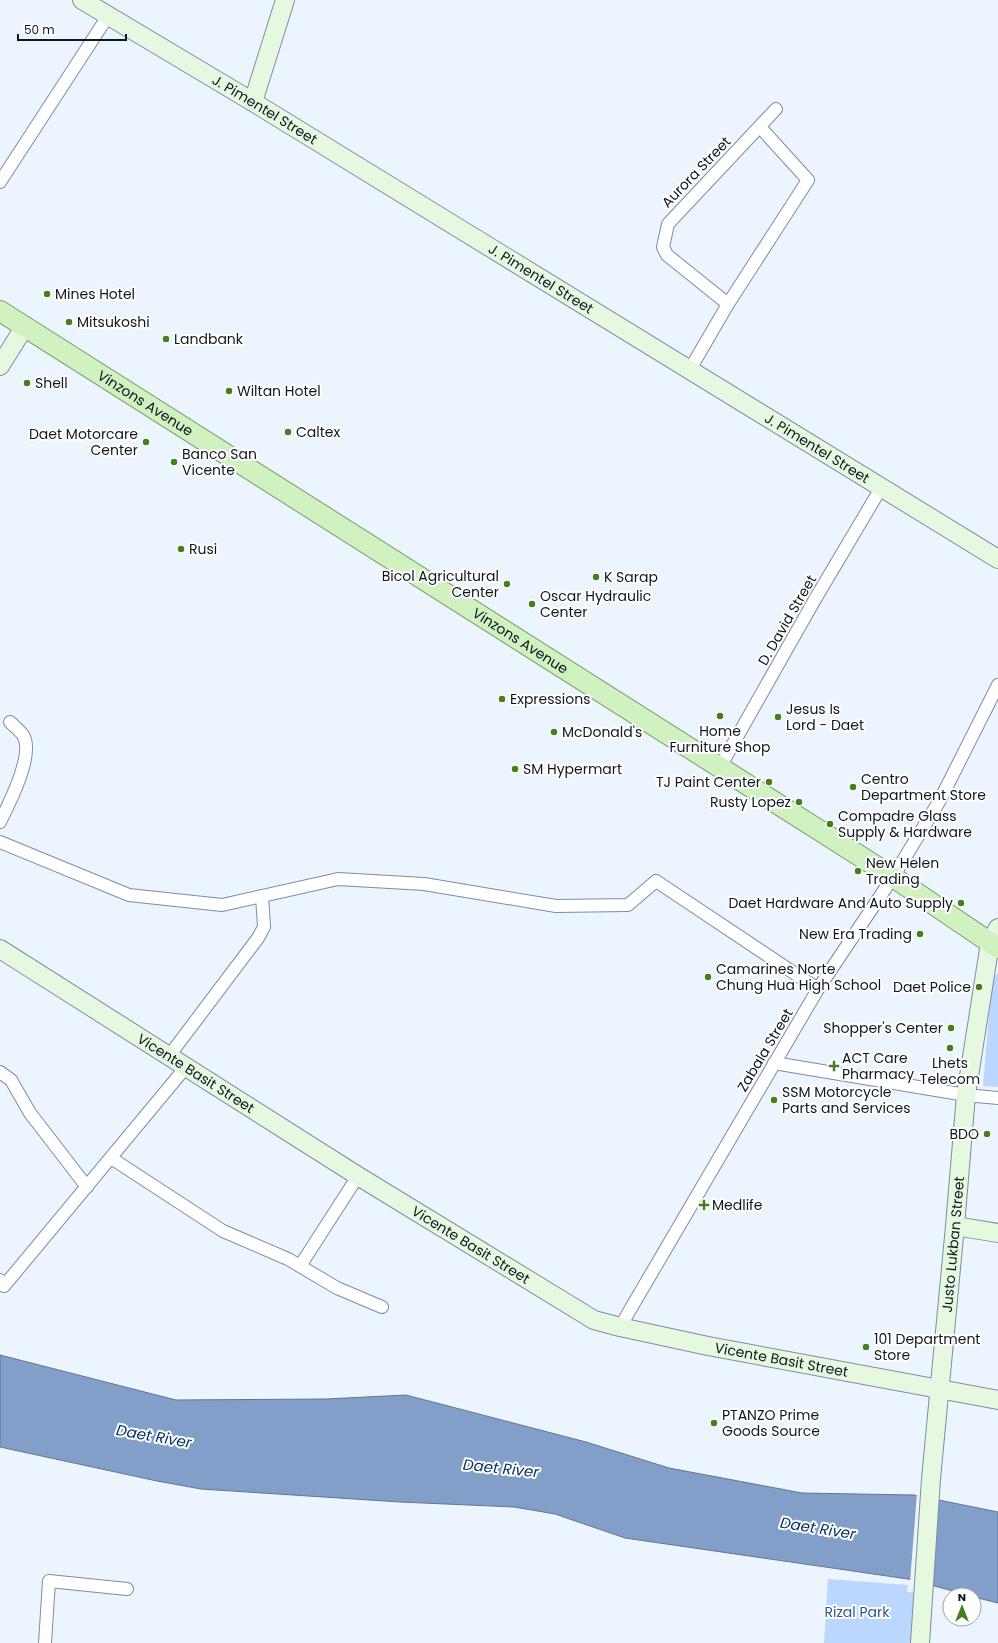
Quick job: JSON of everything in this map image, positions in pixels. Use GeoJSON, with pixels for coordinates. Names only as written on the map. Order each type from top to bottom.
{"type":"FeatureCollection","features":[{"type":"Feature","properties":{"kind":"main road","name":"Vinzons Avenue"},"geometry":{"type":"LineString","coordinates":[[0,310],[893,878],[995,939]]}},
{"type":"Feature","properties":{"kind":"street","name":"J. Pimentel Street"},"geometry":{"type":"LineString","coordinates":[[82,0],[253,102],[689,371],[998,559]]}},
{"type":"Feature","properties":{"kind":"street"},"geometry":{"type":"LineString","coordinates":[[253,102],[285,0]]}},
{"type":"Feature","properties":{"kind":"street"},"geometry":{"type":"LineString","coordinates":[[0,182],[108,16]]}},
{"type":"Feature","properties":{"kind":"street","name":"Aurora Street"},"geometry":{"type":"LineString","coordinates":[[728,304],[667,255],[663,247],[664,237],[668,224],[776,109]]}},
{"type":"Feature","properties":{"kind":"street"},"geometry":{"type":"LineString","coordinates":[[689,371],[728,304],[808,180],[760,127]]}},
{"type":"Feature","properties":{"kind":"street"},"geometry":{"type":"LineString","coordinates":[[0,366],[24,326]]}},
{"type":"Feature","properties":{"kind":"street","name":"D. David Street"},"geometry":{"type":"LineString","coordinates":[[720,767],[814,601],[881,488]]}},
{"type":"Feature","properties":{"kind":"street","name":"Zabala Street"},"geometry":{"type":"LineString","coordinates":[[620,1327],[818,989],[893,878],[940,800],[998,685]]}},
{"type":"Feature","properties":{"kind":"street"},"geometry":{"type":"LineString","coordinates":[[0,822],[14,794],[25,760],[26,744],[23,735],[10,722]]}},
{"type":"Feature","properties":{"kind":"street"},"geometry":{"type":"LineString","coordinates":[[0,842],[129,895],[222,905],[338,879],[424,884],[556,906],[628,905],[656,881],[818,989]]}},
{"type":"Feature","properties":{"kind":"street"},"geometry":{"type":"LineString","coordinates":[[169,1056],[258,938],[264,927],[262,896]]}},
{"type":"Feature","properties":{"kind":"street","name":"Justo Lukban Street"},"geometry":{"type":"LineString","coordinates":[[920,1643],[931,1479],[966,1095],[995,939]]}},
{"type":"Feature","properties":{"kind":"street","name":"Vicente Basit Street"},"geometry":{"type":"LineString","coordinates":[[0,949],[358,1176],[594,1320],[708,1346],[998,1400]]}},
{"type":"Feature","properties":{"kind":"street"},"geometry":{"type":"LineString","coordinates":[[774,1063],[966,1095],[998,1098]]}},
{"type":"Feature","properties":{"kind":"street"},"geometry":{"type":"LineString","coordinates":[[1,1284],[87,1187],[186,1067]]}},
{"type":"Feature","properties":{"kind":"street"},"geometry":{"type":"LineString","coordinates":[[0,1072],[11,1080],[30,1113],[87,1187]]}},
{"type":"Feature","properties":{"kind":"street"},"geometry":{"type":"LineString","coordinates":[[111,1158],[223,1231],[288,1258],[337,1288],[382,1307]]}},
{"type":"Feature","properties":{"kind":"street"},"geometry":{"type":"LineString","coordinates":[[300,1266],[358,1176]]}},
{"type":"Feature","properties":{"kind":"street"},"geometry":{"type":"LineString","coordinates":[[955,1226],[998,1233]]}},
{"type":"Feature","properties":{"kind":"street"},"geometry":{"type":"LineString","coordinates":[[45,1643],[49,1581],[127,1589]]}},
{"type":"Feature","properties":{"kind":"green space"},"geometry":{"type":"Polygon","coordinates":[[[998,973],[998,1087],[983,1086],[992,978],[998,973]]]}},
{"type":"Feature","properties":{"kind":"green space","name":"Rizal Park"},"geometry":{"type":"Polygon","coordinates":[[[828,1579],[908,1585],[907,1592],[920,1593],[916,1643],[824,1643],[828,1579]]]}},
{"type":"Feature","properties":{"kind":"water","name":"Daet River"},"geometry":{"type":"Polygon","coordinates":[[[0,1355],[176,1400],[326,1399],[406,1395],[586,1442],[669,1468],[802,1493],[914,1495],[998,1512],[998,1603],[982,1599],[982,1587],[942,1588],[908,1579],[625,1538],[555,1514],[514,1507],[400,1502],[201,1489],[0,1447],[0,1355]]]}},
{"type":"Feature","properties":{"kind":"pier"},"geometry":{"type":"Polygon","coordinates":[[[917,1493],[936,1497],[929,1587],[910,1582],[917,1493]]]}},
{"type":"Feature","properties":{"kind":"place","name":"Mines Hotel"},"geometry":{"type":"Point","coordinates":[47,294]}},
{"type":"Feature","properties":{"kind":"place","name":"Mitsukoshi"},"geometry":{"type":"Point","coordinates":[69,322]}},
{"type":"Feature","properties":{"kind":"place","name":"Landbank"},"geometry":{"type":"Point","coordinates":[166,339]}},
{"type":"Feature","properties":{"kind":"place","name":"Shell"},"geometry":{"type":"Point","coordinates":[27,383]}},
{"type":"Feature","properties":{"kind":"place","name":"Wiltan Hotel"},"geometry":{"type":"Point","coordinates":[229,391]}},
{"type":"Feature","properties":{"kind":"place","name":"Caltex"},"geometry":{"type":"Point","coordinates":[288,432]}},
{"type":"Feature","properties":{"kind":"place","name":"Daet Motorcare Center"},"geometry":{"type":"Point","coordinates":[146,442]}},
{"type":"Feature","properties":{"kind":"place","name":"Banco San Vicente"},"geometry":{"type":"Point","coordinates":[174,462]}},
{"type":"Feature","properties":{"kind":"place","name":"Rusi"},"geometry":{"type":"Point","coordinates":[181,549]}},
{"type":"Feature","properties":{"kind":"place","name":"K Sarap"},"geometry":{"type":"Point","coordinates":[596,577]}},
{"type":"Feature","properties":{"kind":"place","name":"Bicol Agricultural Center"},"geometry":{"type":"Point","coordinates":[507,584]}},
{"type":"Feature","properties":{"kind":"place","name":"Oscar Hydraulic Center"},"geometry":{"type":"Point","coordinates":[532,604]}},
{"type":"Feature","properties":{"kind":"place","name":"Expressions"},"geometry":{"type":"Point","coordinates":[502,699]}},
{"type":"Feature","properties":{"kind":"place","name":"Home Furniture Shop"},"geometry":{"type":"Point","coordinates":[720,716]}},
{"type":"Feature","properties":{"kind":"place","name":"Jesus Is Lord - Daet"},"geometry":{"type":"Point","coordinates":[778,717]}},
{"type":"Feature","properties":{"kind":"place","name":"McDonald's"},"geometry":{"type":"Point","coordinates":[554,732]}},
{"type":"Feature","properties":{"kind":"place","name":"SM Hypermart"},"geometry":{"type":"Point","coordinates":[515,769]}},
{"type":"Feature","properties":{"kind":"place","name":"TJ Paint Center"},"geometry":{"type":"Point","coordinates":[769,782]}},
{"type":"Feature","properties":{"kind":"place","name":"Centro Department Store"},"geometry":{"type":"Point","coordinates":[853,787]}},
{"type":"Feature","properties":{"kind":"place","name":"Rusty Lopez"},"geometry":{"type":"Point","coordinates":[799,802]}},
{"type":"Feature","properties":{"kind":"place","name":"Compadre Glass Supply & Hardware"},"geometry":{"type":"Point","coordinates":[830,824]}},
{"type":"Feature","properties":{"kind":"place","name":"New Helen Trading"},"geometry":{"type":"Point","coordinates":[858,871]}},
{"type":"Feature","properties":{"kind":"place","name":"Daet Hardware And Auto Supply"},"geometry":{"type":"Point","coordinates":[961,903]}},
{"type":"Feature","properties":{"kind":"place","name":"New Era Trading"},"geometry":{"type":"Point","coordinates":[920,934]}},
{"type":"Feature","properties":{"kind":"place","name":"Camarines Norte Chung Hua High School"},"geometry":{"type":"Point","coordinates":[708,977]}},
{"type":"Feature","properties":{"kind":"place","name":"Daet Police"},"geometry":{"type":"Point","coordinates":[979,987]}},
{"type":"Feature","properties":{"kind":"place","name":"Shopper's Center"},"geometry":{"type":"Point","coordinates":[951,1028]}},
{"type":"Feature","properties":{"kind":"place","name":"Lhets Telecom"},"geometry":{"type":"Point","coordinates":[950,1048]}},
{"type":"Feature","properties":{"kind":"place","name":"ACT Care Pharmacy"},"geometry":{"type":"Point","coordinates":[834,1066]}},
{"type":"Feature","properties":{"kind":"place","name":"SSM Motorcycle Parts and Services"},"geometry":{"type":"Point","coordinates":[774,1100]}},
{"type":"Feature","properties":{"kind":"place","name":"BDO"},"geometry":{"type":"Point","coordinates":[987,1134]}},
{"type":"Feature","properties":{"kind":"place","name":"Medlife"},"geometry":{"type":"Point","coordinates":[704,1205]}},
{"type":"Feature","properties":{"kind":"place","name":"101 Department Store"},"geometry":{"type":"Point","coordinates":[866,1347]}},
{"type":"Feature","properties":{"kind":"place","name":"PTANZO Prime Goods Source"},"geometry":{"type":"Point","coordinates":[714,1423]}}]}
